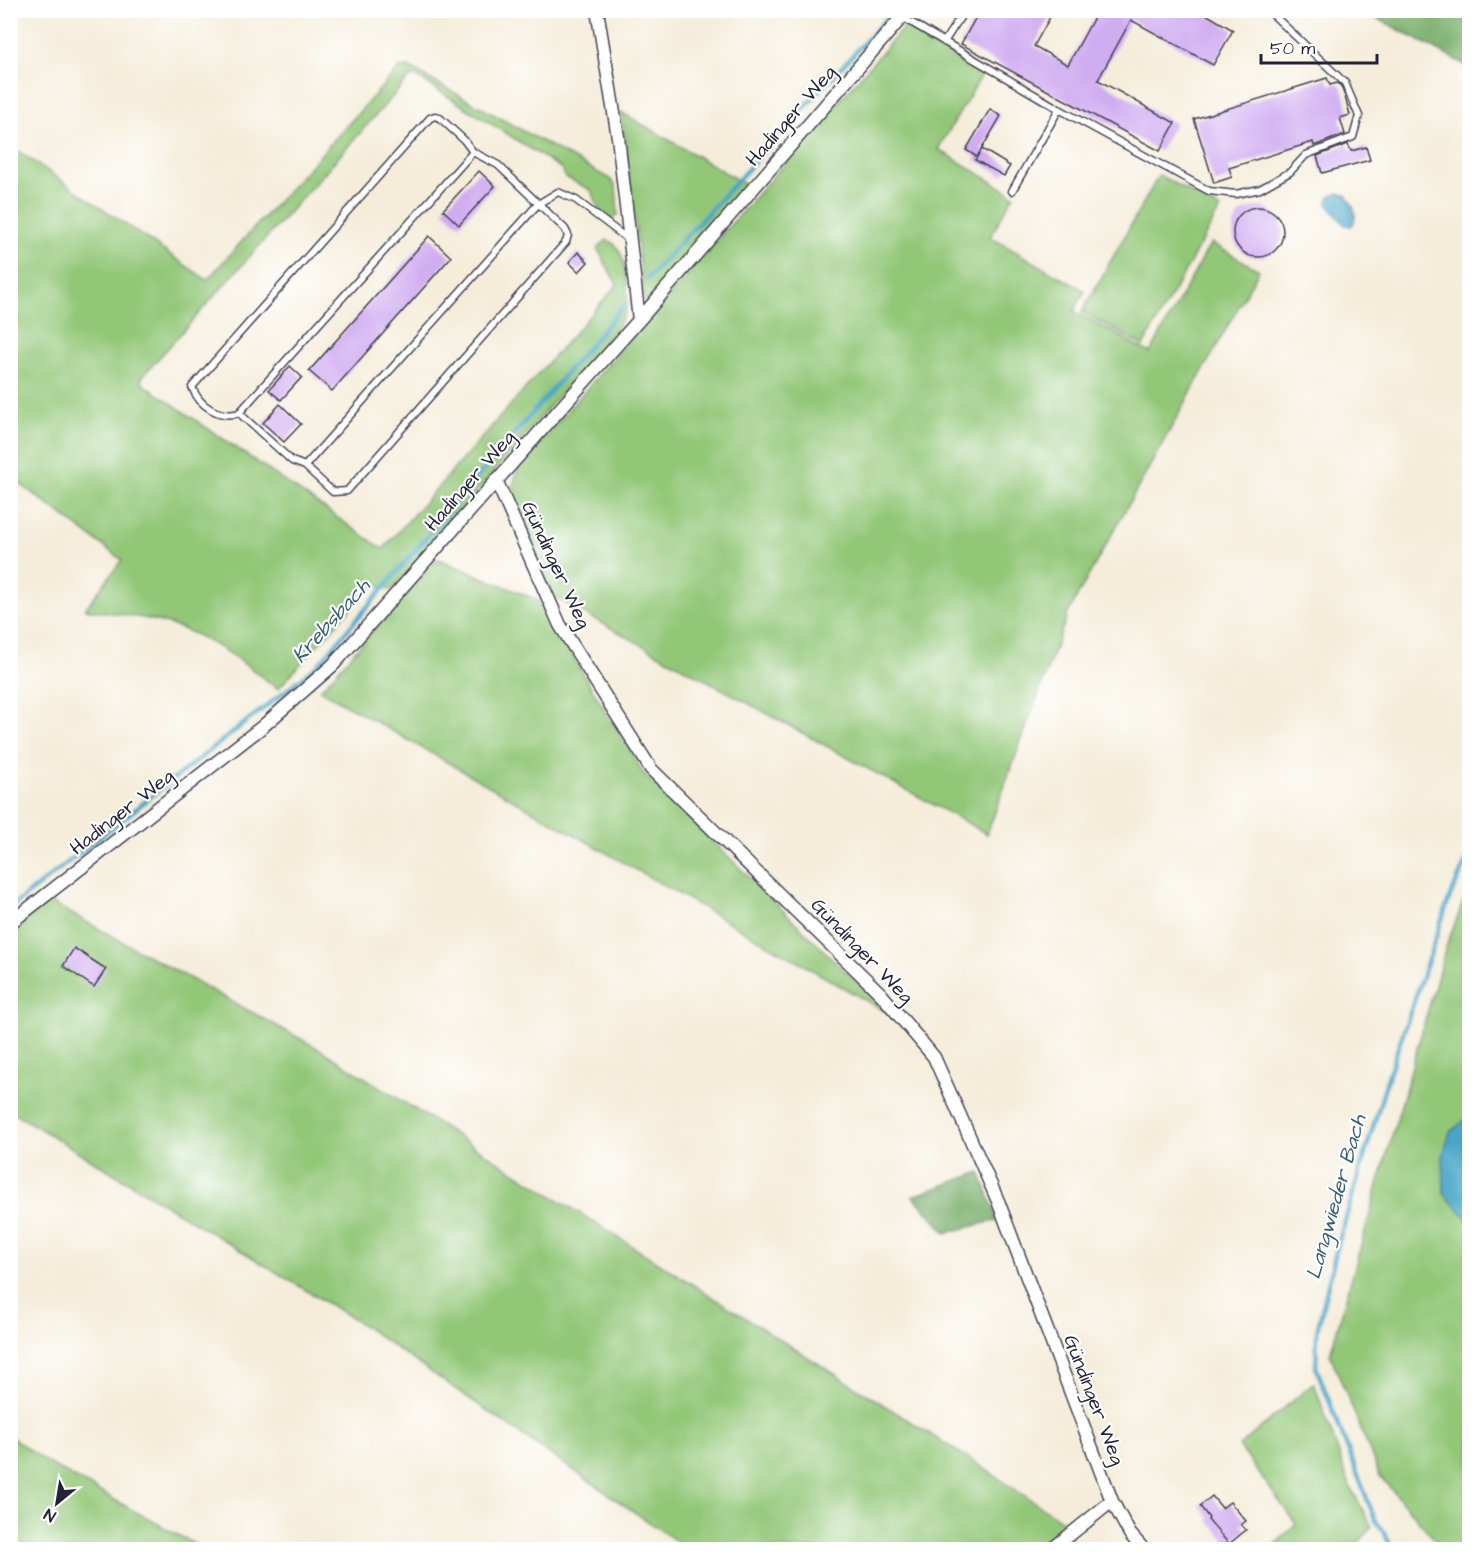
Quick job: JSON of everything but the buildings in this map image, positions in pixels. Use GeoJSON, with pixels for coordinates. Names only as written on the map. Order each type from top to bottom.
{"type":"FeatureCollection","features":[{"type":"Feature","properties":{"kind":"street"},"geometry":{"type":"LineString","coordinates":[[597,10],[618,137],[639,320]]}},
{"type":"Feature","properties":{"kind":"street","name":"Hadinger Weg"},"geometry":{"type":"LineString","coordinates":[[10,923],[303,694],[333,665],[639,320],[905,14]]}},
{"type":"Feature","properties":{"kind":"street","name":"Gündinger Weg"},"geometry":{"type":"LineString","coordinates":[[496,480],[560,625],[651,769],[881,994],[934,1057],[998,1201],[1112,1502],[1130,1534],[1144,1550]]}},
{"type":"Feature","properties":{"kind":"street"},"geometry":{"type":"LineString","coordinates":[[1051,1550],[1112,1502]]}},
{"type":"Feature","properties":{"kind":"lane"},"geometry":{"type":"LineString","coordinates":[[944,42],[965,10]]}},
{"type":"Feature","properties":{"kind":"lane"},"geometry":{"type":"LineString","coordinates":[[905,14],[944,42],[1059,109],[1209,190],[1236,194],[1260,189],[1290,172],[1305,155],[1353,137],[1359,116],[1345,82],[1268,10]]}},
{"type":"Feature","properties":{"kind":"lane"},"geometry":{"type":"LineString","coordinates":[[1012,191],[1059,109]]}},
{"type":"Feature","properties":{"kind":"lane"},"geometry":{"type":"LineString","coordinates":[[239,413],[292,461],[305,466],[333,492],[347,491],[566,242],[568,235],[565,229],[498,165],[473,152],[464,140],[440,118],[435,116],[430,118],[192,387],[195,394],[217,414],[227,417],[239,413],[473,152]]}},
{"type":"Feature","properties":{"kind":"lane"},"geometry":{"type":"LineString","coordinates":[[305,466],[538,204],[558,192],[576,200],[630,240]]}},
{"type":"Feature","properties":{"kind":"green space"},"geometry":{"type":"Polygon","coordinates":[[[1363,11],[1452,11],[1469,20],[1469,67],[1363,11]]]}},
{"type":"Feature","properties":{"kind":"green space"},"geometry":{"type":"Polygon","coordinates":[[[905,26],[982,75],[938,149],[1014,195],[990,237],[1085,291],[1074,311],[1150,353],[1211,243],[1259,270],[1068,613],[987,834],[554,597],[510,497],[519,466],[905,26]]]}},
{"type":"Feature","properties":{"kind":"green space"},"geometry":{"type":"Polygon","coordinates":[[[408,67],[610,179],[616,186],[618,215],[610,220],[602,218],[591,190],[565,177],[562,169],[416,76],[410,77],[142,377],[142,383],[383,549],[617,285],[597,248],[607,240],[614,244],[623,259],[627,279],[627,306],[617,328],[392,590],[372,585],[278,689],[222,649],[185,630],[148,619],[85,609],[122,560],[11,477],[11,146],[207,280],[399,68],[408,67]]]}},
{"type":"Feature","properties":{"kind":"green space"},"geometry":{"type":"Polygon","coordinates":[[[621,112],[748,186],[645,304],[621,112]]]}},
{"type":"Feature","properties":{"kind":"green space"},"geometry":{"type":"Polygon","coordinates":[[[1159,175],[1220,209],[1143,346],[1082,312],[1159,175]]]}},
{"type":"Feature","properties":{"kind":"green space"},"geometry":{"type":"Polygon","coordinates":[[[438,559],[538,600],[644,774],[849,975],[902,1021],[320,690],[438,559]]]}},
{"type":"Feature","properties":{"kind":"green space"},"geometry":{"type":"Polygon","coordinates":[[[1469,887],[1470,1545],[1466,1549],[1443,1549],[1380,1476],[1330,1354],[1446,947],[1469,887]]]}},
{"type":"Feature","properties":{"kind":"green space"},"geometry":{"type":"Polygon","coordinates":[[[48,901],[321,1050],[968,1458],[1067,1524],[1031,1549],[688,1549],[355,1320],[11,1111],[10,931],[48,901]]]}},
{"type":"Feature","properties":{"kind":"green space"},"geometry":{"type":"Polygon","coordinates":[[[980,1172],[998,1220],[946,1233],[913,1196],[980,1172]]]}},
{"type":"Feature","properties":{"kind":"green space"},"geometry":{"type":"Polygon","coordinates":[[[1314,1383],[1350,1486],[1372,1527],[1351,1549],[1283,1549],[1276,1544],[1296,1524],[1239,1446],[1314,1383]]]}},
{"type":"Feature","properties":{"kind":"green space"},"geometry":{"type":"Polygon","coordinates":[[[10,1436],[48,1463],[203,1549],[11,1549],[10,1436]]]}},
{"type":"Feature","properties":{"kind":"water"},"geometry":{"type":"Polygon","coordinates":[[[1338,193],[1346,195],[1353,206],[1355,217],[1352,226],[1345,225],[1327,204],[1329,197],[1338,193]]]}},
{"type":"Feature","properties":{"kind":"water"},"geometry":{"type":"Polygon","coordinates":[[[1469,1117],[1469,1220],[1444,1194],[1443,1155],[1450,1132],[1469,1117]]]}},
{"type":"Feature","properties":{"kind":"waterway"},"geometry":{"type":"LineString","coordinates":[[647,279],[894,10]]}},
{"type":"Feature","properties":{"kind":"waterway","name":"Krebsbach"},"geometry":{"type":"LineString","coordinates":[[10,908],[317,666],[625,304]]}},
{"type":"Feature","properties":{"kind":"waterway","name":"Langwieder Bach"},"geometry":{"type":"LineString","coordinates":[[1394,1550],[1374,1517],[1316,1367],[1317,1331],[1336,1251],[1388,1077],[1449,899],[1470,853]]}}]}
